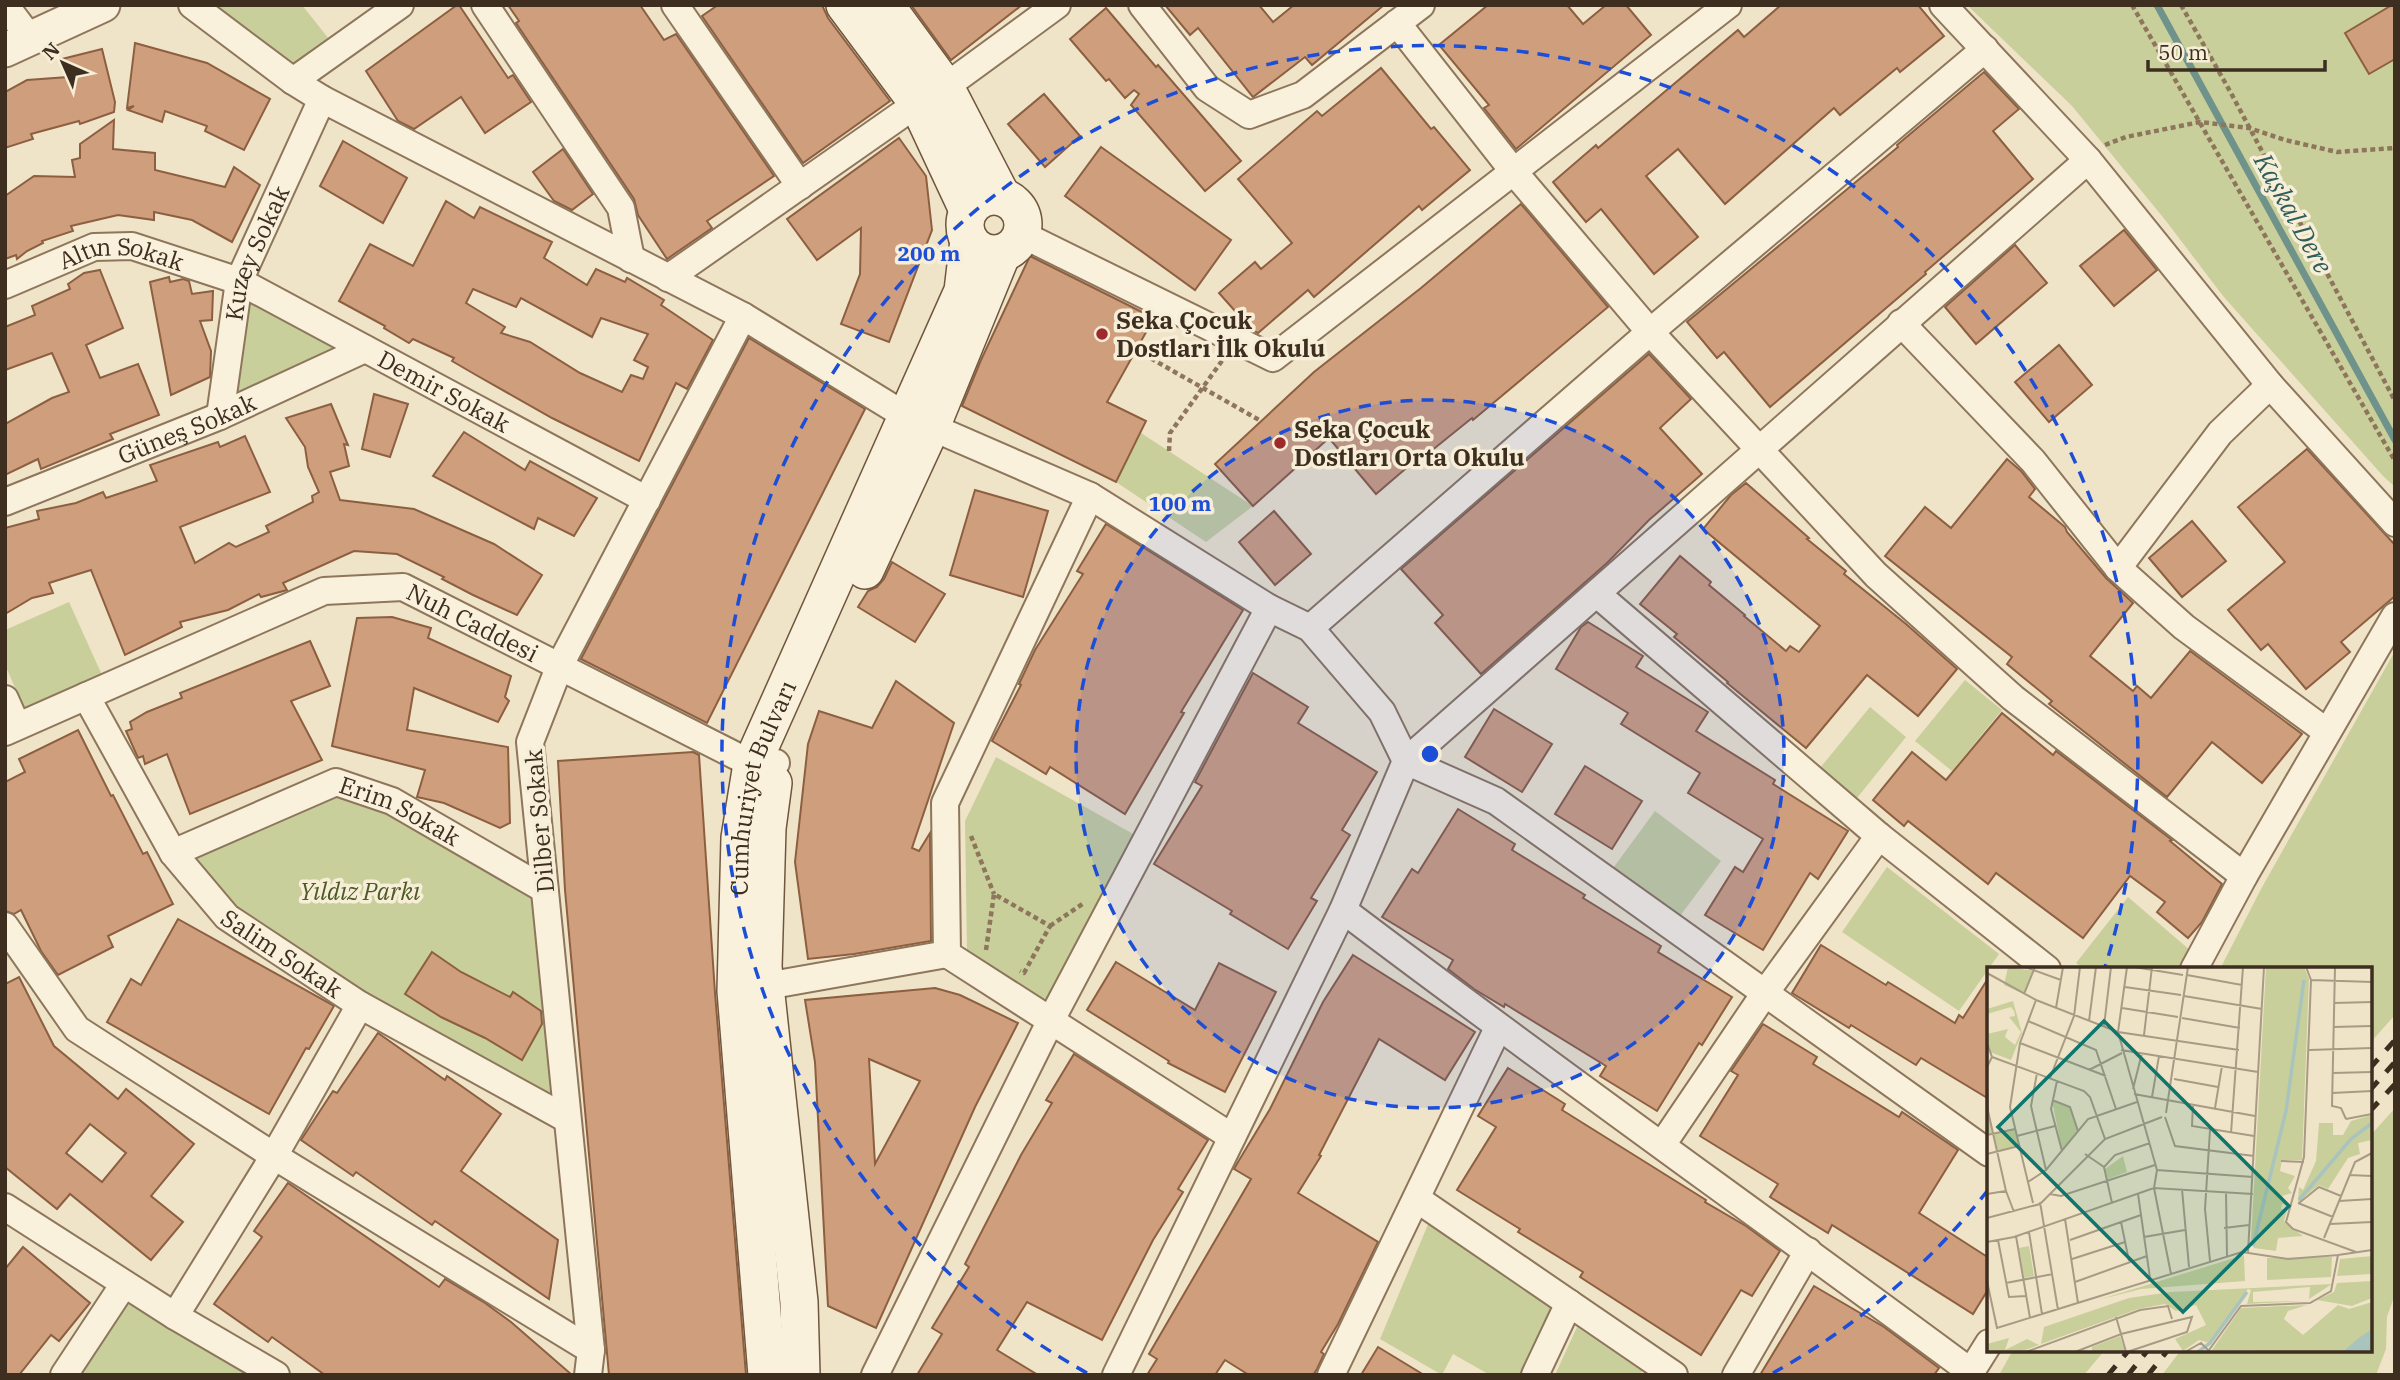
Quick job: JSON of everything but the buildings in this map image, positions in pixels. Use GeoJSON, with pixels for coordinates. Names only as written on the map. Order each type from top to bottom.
{"type":"FeatureCollection","features":[{"type":"Feature","properties":{"kind":"main road"},"geometry":{"type":"LineString","coordinates":[[845,5],[932,95],[1002,197],[983,198],[990,234]]}},
{"type":"Feature","properties":{"kind":"main road"},"geometry":{"type":"LineString","coordinates":[[885,5],[932,95],[990,234]]}},
{"type":"Feature","properties":{"kind":"main road","name":"Cumhuriyet Bulvarı"},"geometry":{"type":"LineString","coordinates":[[767,1375],[750,988],[763,967],[767,828],[764,763],[918,421],[990,234]]}},
{"type":"Feature","properties":{"kind":"main road","name":"Cumhuriyet Bulvarı"},"geometry":{"type":"LineString","coordinates":[[750,988],[799,1302],[801,1375]]}},
{"type":"Feature","properties":{"kind":"street"},"geometry":{"type":"LineString","coordinates":[[5,5],[18,44],[103,5]]}},
{"type":"Feature","properties":{"kind":"street"},"geometry":{"type":"LineString","coordinates":[[192,5],[293,81],[322,99],[743,316],[918,421],[1090,496],[1269,608],[1310,628],[1382,712],[1406,761],[1496,801],[1987,1152]]}},
{"type":"Feature","properties":{"kind":"street"},"geometry":{"type":"LineString","coordinates":[[293,81],[400,5]]}},
{"type":"Feature","properties":{"kind":"street"},"geometry":{"type":"LineString","coordinates":[[485,5],[621,208],[631,258]]}},
{"type":"Feature","properties":{"kind":"street"},"geometry":{"type":"LineString","coordinates":[[675,5],[800,186]]}},
{"type":"Feature","properties":{"kind":"street"},"geometry":{"type":"LineString","coordinates":[[668,278],[1057,5]]}},
{"type":"Feature","properties":{"kind":"street"},"geometry":{"type":"LineString","coordinates":[[1142,5],[1207,88],[1249,115],[1303,95],[1421,5]]}},
{"type":"Feature","properties":{"kind":"street"},"geometry":{"type":"LineString","coordinates":[[990,234],[1273,358],[1728,5]]}},
{"type":"Feature","properties":{"kind":"street"},"geometry":{"type":"LineString","coordinates":[[1943,5],[2088,160],[2270,385],[2395,523]]}},
{"type":"Feature","properties":{"kind":"street"},"geometry":{"type":"LineString","coordinates":[[1396,23],[1514,173],[1650,332],[1876,575],[2013,698],[2244,876]]}},
{"type":"Feature","properties":{"kind":"street"},"geometry":{"type":"LineString","coordinates":[[1310,628],[1650,332],[1985,49]]}},
{"type":"Feature","properties":{"kind":"street","name":"Kuzey Sokak"},"geometry":{"type":"LineString","coordinates":[[220,416],[239,281],[322,99]]}},
{"type":"Feature","properties":{"kind":"street"},"geometry":{"type":"LineString","coordinates":[[1116,1375],[1343,910],[1406,761],[2088,160]]}},
{"type":"Feature","properties":{"kind":"street","name":"Altın Sokak"},"geometry":{"type":"LineString","coordinates":[[5,285],[94,247],[132,246],[239,281]]}},
{"type":"Feature","properties":{"kind":"street","name":"Demir Sokak"},"geometry":{"type":"LineString","coordinates":[[239,281],[647,500]]}},
{"type":"Feature","properties":{"kind":"street","name":"Dilber Sokak"},"geometry":{"type":"LineString","coordinates":[[589,1362],[568,1119],[530,742],[560,665],[743,316]]}},
{"type":"Feature","properties":{"kind":"street"},"geometry":{"type":"LineString","coordinates":[[1901,323],[2034,461],[2118,568],[2184,627],[2327,732]]}},
{"type":"Feature","properties":{"kind":"street","name":"Güneş Sokak"},"geometry":{"type":"LineString","coordinates":[[5,502],[220,416],[365,349]]}},
{"type":"Feature","properties":{"kind":"street"},"geometry":{"type":"LineString","coordinates":[[2118,568],[2220,433],[2270,385]]}},
{"type":"Feature","properties":{"kind":"street"},"geometry":{"type":"LineString","coordinates":[[947,954],[945,803],[1090,496]]}},
{"type":"Feature","properties":{"kind":"street","name":"Nuh Caddesi"},"geometry":{"type":"LineString","coordinates":[[11,729],[324,591],[403,587],[764,763]]}},
{"type":"Feature","properties":{"kind":"street"},"geometry":{"type":"LineString","coordinates":[[1597,594],[1879,835],[2044,967]]}},
{"type":"Feature","properties":{"kind":"street"},"geometry":{"type":"LineString","coordinates":[[875,1375],[1049,1022],[1269,608]]}},
{"type":"Feature","properties":{"kind":"street"},"geometry":{"type":"LineString","coordinates":[[2195,967],[2244,876],[2395,616]]}},
{"type":"Feature","properties":{"kind":"street","name":"Salim Sokak"},"geometry":{"type":"LineString","coordinates":[[86,696],[173,853],[227,917],[360,1005],[568,1119]]}},
{"type":"Feature","properties":{"kind":"street"},"geometry":{"type":"LineString","coordinates":[[5,699],[11,729]]}},
{"type":"Feature","properties":{"kind":"street","name":"Erim Sokak"},"geometry":{"type":"LineString","coordinates":[[173,853],[336,782],[392,801],[544,889]]}},
{"type":"Feature","properties":{"kind":"street"},"geometry":{"type":"LineString","coordinates":[[1662,1144],[1765,993],[1879,835]]}},
{"type":"Feature","properties":{"kind":"street"},"geometry":{"type":"LineString","coordinates":[[1343,910],[1498,1028],[1662,1144],[1970,1373],[1987,1346]]}},
{"type":"Feature","properties":{"kind":"street"},"geometry":{"type":"LineString","coordinates":[[5,926],[77,1029],[589,1362]]}},
{"type":"Feature","properties":{"kind":"street"},"geometry":{"type":"LineString","coordinates":[[750,988],[947,954],[1232,1138]]}},
{"type":"Feature","properties":{"kind":"street"},"geometry":{"type":"LineString","coordinates":[[175,1316],[274,1156],[360,1005]]}},
{"type":"Feature","properties":{"kind":"street"},"geometry":{"type":"LineString","coordinates":[[1331,1375],[1498,1028]]}},
{"type":"Feature","properties":{"kind":"street"},"geometry":{"type":"LineString","coordinates":[[1417,1199],[1674,1375]]}},
{"type":"Feature","properties":{"kind":"street"},"geometry":{"type":"LineString","coordinates":[[5,1207],[263,1371]]}},
{"type":"Feature","properties":{"kind":"street"},"geometry":{"type":"LineString","coordinates":[[1736,1375],[1808,1251]]}},
{"type":"Feature","properties":{"kind":"street"},"geometry":{"type":"LineString","coordinates":[[64,1375],[124,1284]]}},
{"type":"Feature","properties":{"kind":"street"},"geometry":{"type":"LineString","coordinates":[[1535,1375],[1569,1303]]}},
{"type":"Feature","properties":{"kind":"path"},"geometry":{"type":"LineString","coordinates":[[2133,5],[2395,461]]}},
{"type":"Feature","properties":{"kind":"path"},"geometry":{"type":"LineString","coordinates":[[2181,5],[2395,401]]}},
{"type":"Feature","properties":{"kind":"path"},"geometry":{"type":"LineString","coordinates":[[2088,160],[2104,145],[2126,136],[2200,122],[2249,128],[2285,140],[2337,152],[2395,148]]}},
{"type":"Feature","properties":{"kind":"path"},"geometry":{"type":"LineString","coordinates":[[1169,451],[1170,433],[1226,355],[1232,338]]}},
{"type":"Feature","properties":{"kind":"path"},"geometry":{"type":"LineString","coordinates":[[1136,350],[1261,421]]}},
{"type":"Feature","properties":{"kind":"path"},"geometry":{"type":"LineString","coordinates":[[945,803],[965,821],[994,894],[986,951],[995,956]]}},
{"type":"Feature","properties":{"kind":"path"},"geometry":{"type":"LineString","coordinates":[[994,894],[1051,926],[1024,973],[1014,967]]}},
{"type":"Feature","properties":{"kind":"green space"},"geometry":{"type":"Polygon","coordinates":[[[203,5],[302,5],[329,39],[290,70],[203,5]]]}},
{"type":"Feature","properties":{"kind":"green space"},"geometry":{"type":"Polygon","coordinates":[[[1967,5],[2392,5],[2345,33],[2369,74],[2395,59],[2395,487],[2223,296],[2072,106],[1967,5]]]}},
{"type":"Feature","properties":{"kind":"green space"},"geometry":{"type":"Polygon","coordinates":[[[239,281],[365,349],[220,416],[239,281]]]}},
{"type":"Feature","properties":{"kind":"green space"},"geometry":{"type":"Polygon","coordinates":[[[1141,433],[1253,506],[1206,542],[1116,482],[1141,433]]]}},
{"type":"Feature","properties":{"kind":"green space"},"geometry":{"type":"Polygon","coordinates":[[[69,602],[102,675],[25,710],[5,665],[5,630],[69,602]]]}},
{"type":"Feature","properties":{"kind":"green space"},"geometry":{"type":"Polygon","coordinates":[[[2395,651],[2395,1015],[2372,1041],[2372,967],[2221,967],[2261,889],[2395,651]]]}},
{"type":"Feature","properties":{"kind":"green space"},"geometry":{"type":"Polygon","coordinates":[[[1965,680],[2002,710],[1952,771],[1915,741],[1965,680]]]}},
{"type":"Feature","properties":{"kind":"green space"},"geometry":{"type":"Polygon","coordinates":[[[1870,707],[1906,737],[1857,798],[1820,768],[1870,707]]]}},
{"type":"Feature","properties":{"kind":"green space"},"geometry":{"type":"Polygon","coordinates":[[[996,757],[1135,835],[1045,1004],[967,953],[965,821],[996,757]]]}},
{"type":"Feature","properties":{"kind":"green space","name":"Yıldız Parkı"},"geometry":{"type":"Polygon","coordinates":[[[336,782],[544,889],[567,1119],[227,917],[173,853],[336,782]]]}},
{"type":"Feature","properties":{"kind":"green space"},"geometry":{"type":"Polygon","coordinates":[[[1655,811],[1721,861],[1677,920],[1611,871],[1655,811]]]}},
{"type":"Feature","properties":{"kind":"green space"},"geometry":{"type":"Polygon","coordinates":[[[1887,867],[1999,954],[1990,967],[1987,967],[1987,971],[1959,1011],[1842,932],[1887,867]]]}},
{"type":"Feature","properties":{"kind":"green space"},"geometry":{"type":"Polygon","coordinates":[[[2128,897],[2191,951],[2181,967],[2081,967],[2076,963],[2128,897]]]}},
{"type":"Feature","properties":{"kind":"green space"},"geometry":{"type":"Polygon","coordinates":[[[2395,1108],[2395,1294],[2387,1317],[2386,1349],[2376,1375],[2162,1375],[2179,1352],[2372,1352],[2372,1134],[2395,1108]]]}},
{"type":"Feature","properties":{"kind":"green space"},"geometry":{"type":"Polygon","coordinates":[[[1429,1222],[1556,1305],[1523,1375],[1490,1375],[1453,1354],[1442,1375],[1380,1339],[1429,1222]]]}},
{"type":"Feature","properties":{"kind":"green space"},"geometry":{"type":"Polygon","coordinates":[[[124,1284],[253,1375],[64,1375],[124,1284]]]}},
{"type":"Feature","properties":{"kind":"green space"},"geometry":{"type":"Polygon","coordinates":[[[1577,1327],[1642,1371],[1640,1375],[1555,1375],[1577,1327]]]}},
{"type":"Feature","properties":{"kind":"green space"},"geometry":{"type":"Polygon","coordinates":[[[2012,1352],[2103,1352],[2084,1375],[1999,1375],[2012,1352]]]}},
{"type":"Feature","properties":{"kind":"waterway","name":"Kaşkal Dere"},"geometry":{"type":"LineString","coordinates":[[2157,5],[2395,440]]}},
{"type":"Feature","properties":{"kind":"railway"},"geometry":{"type":"LineString","coordinates":[[2372,1066],[2395,1040]]}},
{"type":"Feature","properties":{"kind":"railway"},"geometry":{"type":"LineString","coordinates":[[2372,1088],[2395,1062]]}},
{"type":"Feature","properties":{"kind":"railway"},"geometry":{"type":"LineString","coordinates":[[2372,1109],[2395,1084]]}},
{"type":"Feature","properties":{"kind":"railway"},"geometry":{"type":"LineString","coordinates":[[2108,1375],[2127,1352]]}},
{"type":"Feature","properties":{"kind":"railway"},"geometry":{"type":"LineString","coordinates":[[2128,1375],[2146,1352]]}},
{"type":"Feature","properties":{"kind":"railway"},"geometry":{"type":"LineString","coordinates":[[2148,1375],[2166,1352]]}},
{"type":"Feature","properties":{"kind":"place","name":"Seka Çocuk Dostları İlk Okulu"},"geometry":{"type":"Point","coordinates":[1102,334]}},
{"type":"Feature","properties":{"kind":"place","name":"Seka Çocuk Dostları Orta Okulu"},"geometry":{"type":"Point","coordinates":[1280,443]}}]}
